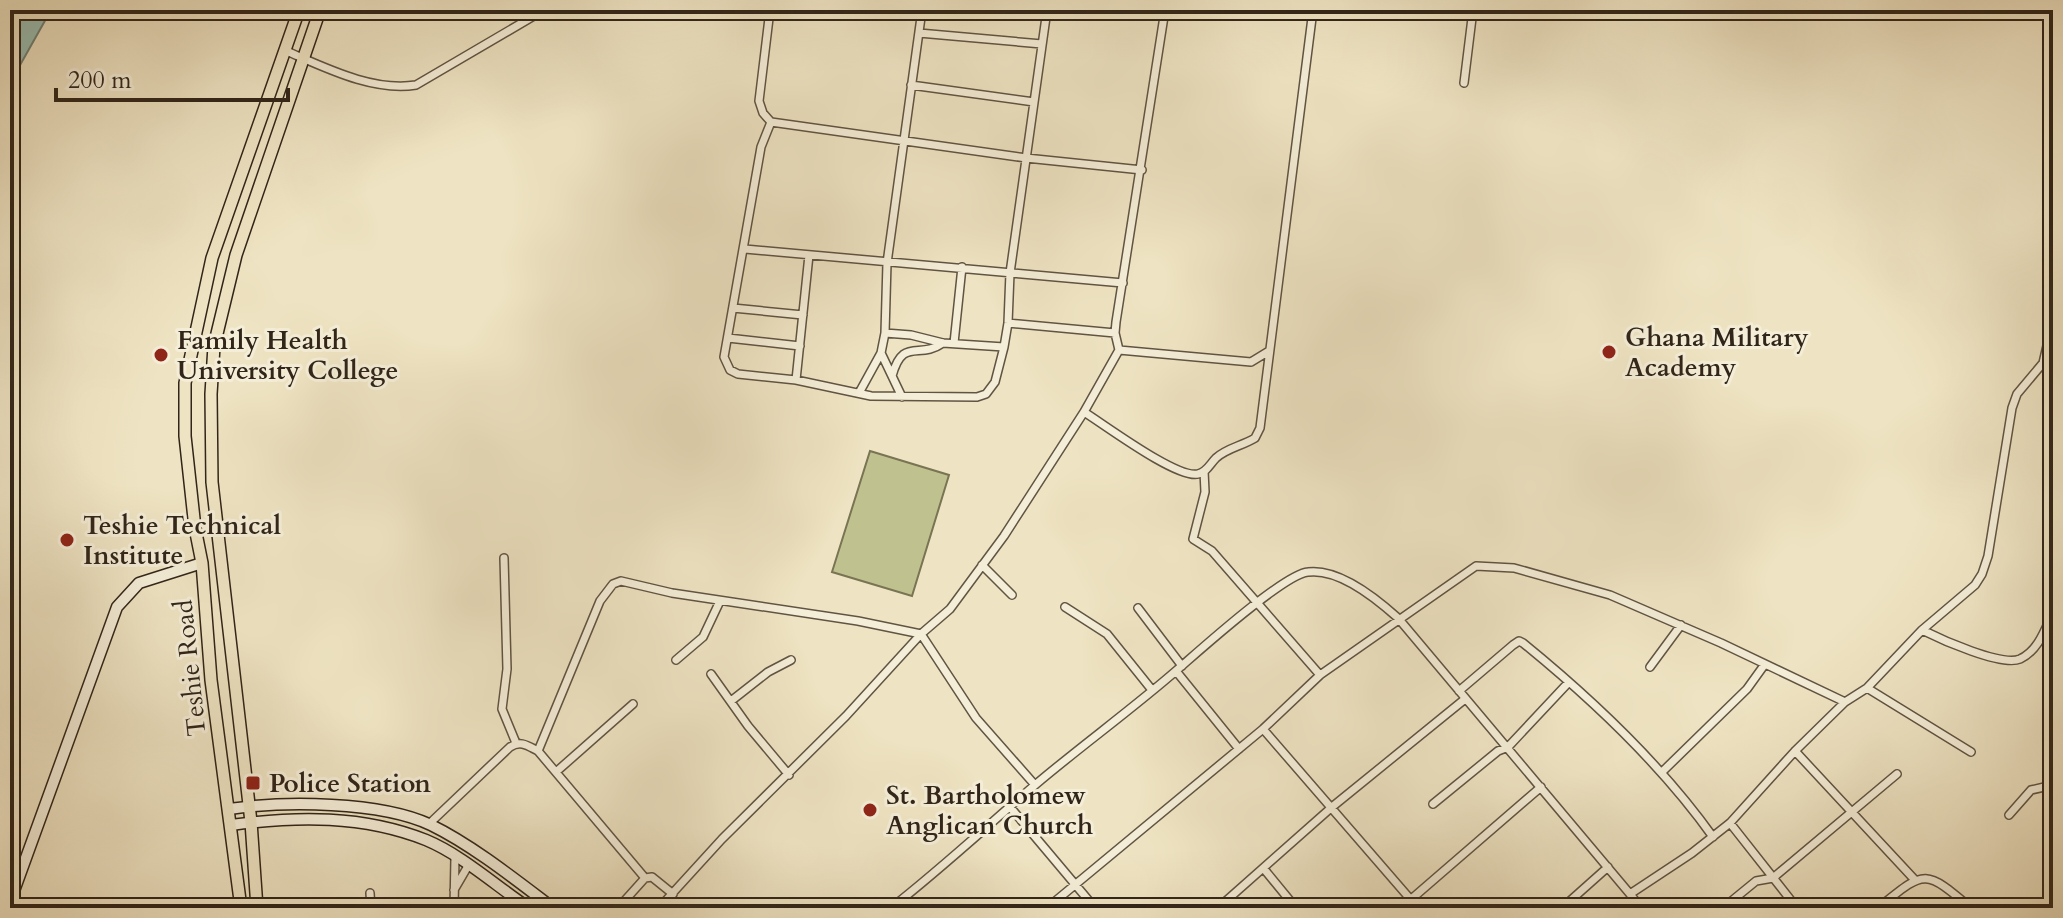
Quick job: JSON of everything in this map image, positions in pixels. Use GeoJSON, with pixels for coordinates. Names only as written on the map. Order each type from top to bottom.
{"type":"FeatureCollection","features":[{"type":"Feature","properties":{"kind":"main road","name":"Teshie Road"},"geometry":{"type":"LineString","coordinates":[[241,908],[211,680],[202,563],[187,452],[185,383],[212,258],[299,10]]}},
{"type":"Feature","properties":{"kind":"main road","name":"Teshie Road"},"geometry":{"type":"LineString","coordinates":[[257,908],[251,822],[212,482],[210,424],[214,346],[240,239],[320,10]]}},
{"type":"Feature","properties":{"kind":"main road"},"geometry":{"type":"LineString","coordinates":[[10,902],[117,607],[139,583],[202,563]]}},
{"type":"Feature","properties":{"kind":"main road"},"geometry":{"type":"LineString","coordinates":[[229,809],[249,806],[355,807],[397,814],[429,824],[462,843],[553,908]]}},
{"type":"Feature","properties":{"kind":"main road"},"geometry":{"type":"LineString","coordinates":[[231,825],[324,818],[368,823],[427,841],[529,908]]}},
{"type":"Feature","properties":{"kind":"street"},"geometry":{"type":"LineString","coordinates":[[284,50],[373,84],[397,88],[416,85],[544,10]]}},
{"type":"Feature","properties":{"kind":"street"},"geometry":{"type":"LineString","coordinates":[[770,10],[759,101],[763,113],[771,122],[1026,158],[1142,170]]}},
{"type":"Feature","properties":{"kind":"street"},"geometry":{"type":"LineString","coordinates":[[859,393],[881,353],[885,333],[887,263],[922,10]]}},
{"type":"Feature","properties":{"kind":"street"},"geometry":{"type":"LineString","coordinates":[[771,122],[761,147],[724,357],[730,370],[738,374],[796,380],[859,393],[902,397],[977,397],[986,394],[995,382],[1008,323],[1010,273],[1047,10]]}},
{"type":"Feature","properties":{"kind":"street"},"geometry":{"type":"LineString","coordinates":[[666,906],[722,839],[789,775],[921,634],[950,609],[1004,536],[1084,412],[1119,350],[1115,333],[1165,10]]}},
{"type":"Feature","properties":{"kind":"street"},"geometry":{"type":"LineString","coordinates":[[1084,412],[1164,464],[1186,474],[1196,475],[1204,471],[1230,448],[1255,438],[1260,428],[1313,10]]}},
{"type":"Feature","properties":{"kind":"street"},"geometry":{"type":"LineString","coordinates":[[1464,83],[1473,10]]}},
{"type":"Feature","properties":{"kind":"street"},"geometry":{"type":"LineString","coordinates":[[919,33],[1042,44]]}},
{"type":"Feature","properties":{"kind":"street"},"geometry":{"type":"LineString","coordinates":[[911,85],[1034,102]]}},
{"type":"Feature","properties":{"kind":"street"},"geometry":{"type":"LineString","coordinates":[[745,249],[1123,283]]}},
{"type":"Feature","properties":{"kind":"street"},"geometry":{"type":"LineString","coordinates":[[796,380],[809,255]]}},
{"type":"Feature","properties":{"kind":"street"},"geometry":{"type":"LineString","coordinates":[[954,343],[962,267]]}},
{"type":"Feature","properties":{"kind":"street"},"geometry":{"type":"LineString","coordinates":[[733,308],[803,315]]}},
{"type":"Feature","properties":{"kind":"street"},"geometry":{"type":"LineString","coordinates":[[1630,894],[1730,823],[1795,751],[1845,702],[1867,688],[1922,630],[1969,590],[1982,574],[1993,531],[2012,408],[2017,394],[2043,363],[2053,320]]}},
{"type":"Feature","properties":{"kind":"street"},"geometry":{"type":"LineString","coordinates":[[1008,323],[1115,333]]}},
{"type":"Feature","properties":{"kind":"street"},"geometry":{"type":"LineString","coordinates":[[885,333],[911,335],[943,343],[1004,347]]}},
{"type":"Feature","properties":{"kind":"street"},"geometry":{"type":"LineString","coordinates":[[728,338],[800,346]]}},
{"type":"Feature","properties":{"kind":"street"},"geometry":{"type":"LineString","coordinates":[[891,379],[899,357],[907,350],[933,350],[943,343]]}},
{"type":"Feature","properties":{"kind":"street"},"geometry":{"type":"LineString","coordinates":[[1119,350],[1251,362],[1269,351]]}},
{"type":"Feature","properties":{"kind":"street"},"geometry":{"type":"LineString","coordinates":[[881,353],[902,397]]}},
{"type":"Feature","properties":{"kind":"street"},"geometry":{"type":"LineString","coordinates":[[1251,362],[1266,378]]}},
{"type":"Feature","properties":{"kind":"street"},"geometry":{"type":"LineString","coordinates":[[2043,363],[2053,364]]}},
{"type":"Feature","properties":{"kind":"street"},"geometry":{"type":"LineString","coordinates":[[1204,471],[1205,492],[1193,539],[1212,551],[1320,675]]}},
{"type":"Feature","properties":{"kind":"street"},"geometry":{"type":"LineString","coordinates":[[504,558],[507,669],[502,709],[516,743],[538,751],[645,878]]}},
{"type":"Feature","properties":{"kind":"street"},"geometry":{"type":"LineString","coordinates":[[982,565],[1012,595]]}},
{"type":"Feature","properties":{"kind":"street"},"geometry":{"type":"LineString","coordinates":[[1047,908],[1263,729],[1320,675],[1398,618],[1433,597],[1469,568],[1484,565],[1514,568],[1610,595],[1845,702]]}},
{"type":"Feature","properties":{"kind":"street"},"geometry":{"type":"LineString","coordinates":[[897,906],[1035,785],[1257,604],[1308,571],[1335,577],[1356,587],[1375,598],[1398,618],[1641,908]]}},
{"type":"Feature","properties":{"kind":"street"},"geometry":{"type":"LineString","coordinates":[[538,751],[600,601],[613,584],[621,581],[720,601],[858,621],[921,634],[976,718],[1035,785]]}},
{"type":"Feature","properties":{"kind":"street"},"geometry":{"type":"LineString","coordinates":[[676,660],[703,637],[720,601]]}},
{"type":"Feature","properties":{"kind":"street"},"geometry":{"type":"LineString","coordinates":[[1065,607],[1107,634],[1152,690]]}},
{"type":"Feature","properties":{"kind":"street"},"geometry":{"type":"LineString","coordinates":[[1138,608],[1239,749]]}},
{"type":"Feature","properties":{"kind":"street"},"geometry":{"type":"LineString","coordinates":[[1922,630],[1960,647],[2010,661],[2019,659],[2039,642],[2053,612]]}},
{"type":"Feature","properties":{"kind":"street"},"geometry":{"type":"LineString","coordinates":[[1650,667],[1681,625]]}},
{"type":"Feature","properties":{"kind":"street"},"geometry":{"type":"LineString","coordinates":[[1459,691],[1519,641],[1553,667],[1662,772],[1713,837]]}},
{"type":"Feature","properties":{"kind":"street"},"geometry":{"type":"LineString","coordinates":[[731,701],[768,672],[791,660]]}},
{"type":"Feature","properties":{"kind":"street"},"geometry":{"type":"LineString","coordinates":[[1662,772],[1747,689],[1765,664]]}},
{"type":"Feature","properties":{"kind":"street"},"geometry":{"type":"LineString","coordinates":[[711,674],[748,726],[789,775]]}},
{"type":"Feature","properties":{"kind":"street"},"geometry":{"type":"LineString","coordinates":[[1433,804],[1498,751],[1508,747],[1568,683]]}},
{"type":"Feature","properties":{"kind":"street"},"geometry":{"type":"LineString","coordinates":[[1867,688],[1971,752]]}},
{"type":"Feature","properties":{"kind":"street"},"geometry":{"type":"LineString","coordinates":[[1218,908],[1332,807],[1465,699]]}},
{"type":"Feature","properties":{"kind":"street"},"geometry":{"type":"LineString","coordinates":[[556,772],[633,704]]}},
{"type":"Feature","properties":{"kind":"street"},"geometry":{"type":"LineString","coordinates":[[1263,729],[1418,908]]}},
{"type":"Feature","properties":{"kind":"street"},"geometry":{"type":"LineString","coordinates":[[429,824],[516,743]]}},
{"type":"Feature","properties":{"kind":"street"},"geometry":{"type":"LineString","coordinates":[[1795,751],[1914,879]]}},
{"type":"Feature","properties":{"kind":"street"},"geometry":{"type":"LineString","coordinates":[[1723,908],[1756,881],[1773,878],[1897,774]]}},
{"type":"Feature","properties":{"kind":"street"},"geometry":{"type":"LineString","coordinates":[[2009,815],[2031,790],[2053,786]]}},
{"type":"Feature","properties":{"kind":"street"},"geometry":{"type":"LineString","coordinates":[[1401,908],[1541,787]]}},
{"type":"Feature","properties":{"kind":"street"},"geometry":{"type":"LineString","coordinates":[[1010,807],[1095,908]]}},
{"type":"Feature","properties":{"kind":"street"},"geometry":{"type":"LineString","coordinates":[[1730,823],[1797,908]]}},
{"type":"Feature","properties":{"kind":"street"},"geometry":{"type":"LineString","coordinates":[[454,908],[455,857]]}},
{"type":"Feature","properties":{"kind":"street"},"geometry":{"type":"LineString","coordinates":[[453,892],[468,866]]}},
{"type":"Feature","properties":{"kind":"street"},"geometry":{"type":"LineString","coordinates":[[1562,908],[1608,867]]}},
{"type":"Feature","properties":{"kind":"street"},"geometry":{"type":"LineString","coordinates":[[1264,869],[1296,908]]}},
{"type":"Feature","properties":{"kind":"street"},"geometry":{"type":"LineString","coordinates":[[618,908],[645,878],[652,877],[673,894]]}},
{"type":"Feature","properties":{"kind":"street"},"geometry":{"type":"LineString","coordinates":[[1878,908],[1914,879],[1938,880],[1971,908]]}},
{"type":"Feature","properties":{"kind":"street"},"geometry":{"type":"LineString","coordinates":[[370,893],[371,908]]}},
{"type":"Feature","properties":{"kind":"green space"},"geometry":{"type":"Polygon","coordinates":[[[870,451],[949,475],[912,596],[832,572],[870,451]]]}},
{"type":"Feature","properties":{"kind":"water"},"geometry":{"type":"Polygon","coordinates":[[[10,10],[51,10],[10,83],[10,10]]]}},
{"type":"Feature","properties":{"kind":"place","name":"Ghana Military Academy"},"geometry":{"type":"Point","coordinates":[1609,352]}},
{"type":"Feature","properties":{"kind":"place","name":"Family Health University College"},"geometry":{"type":"Point","coordinates":[161,355]}},
{"type":"Feature","properties":{"kind":"place","name":"Teshie Technical Institute"},"geometry":{"type":"Point","coordinates":[67,540]}},
{"type":"Feature","properties":{"kind":"place","name":"Police Station"},"geometry":{"type":"Point","coordinates":[253,783]}},
{"type":"Feature","properties":{"kind":"place","name":"St. Bartholomew Anglican Church"},"geometry":{"type":"Point","coordinates":[870,810]}}]}
